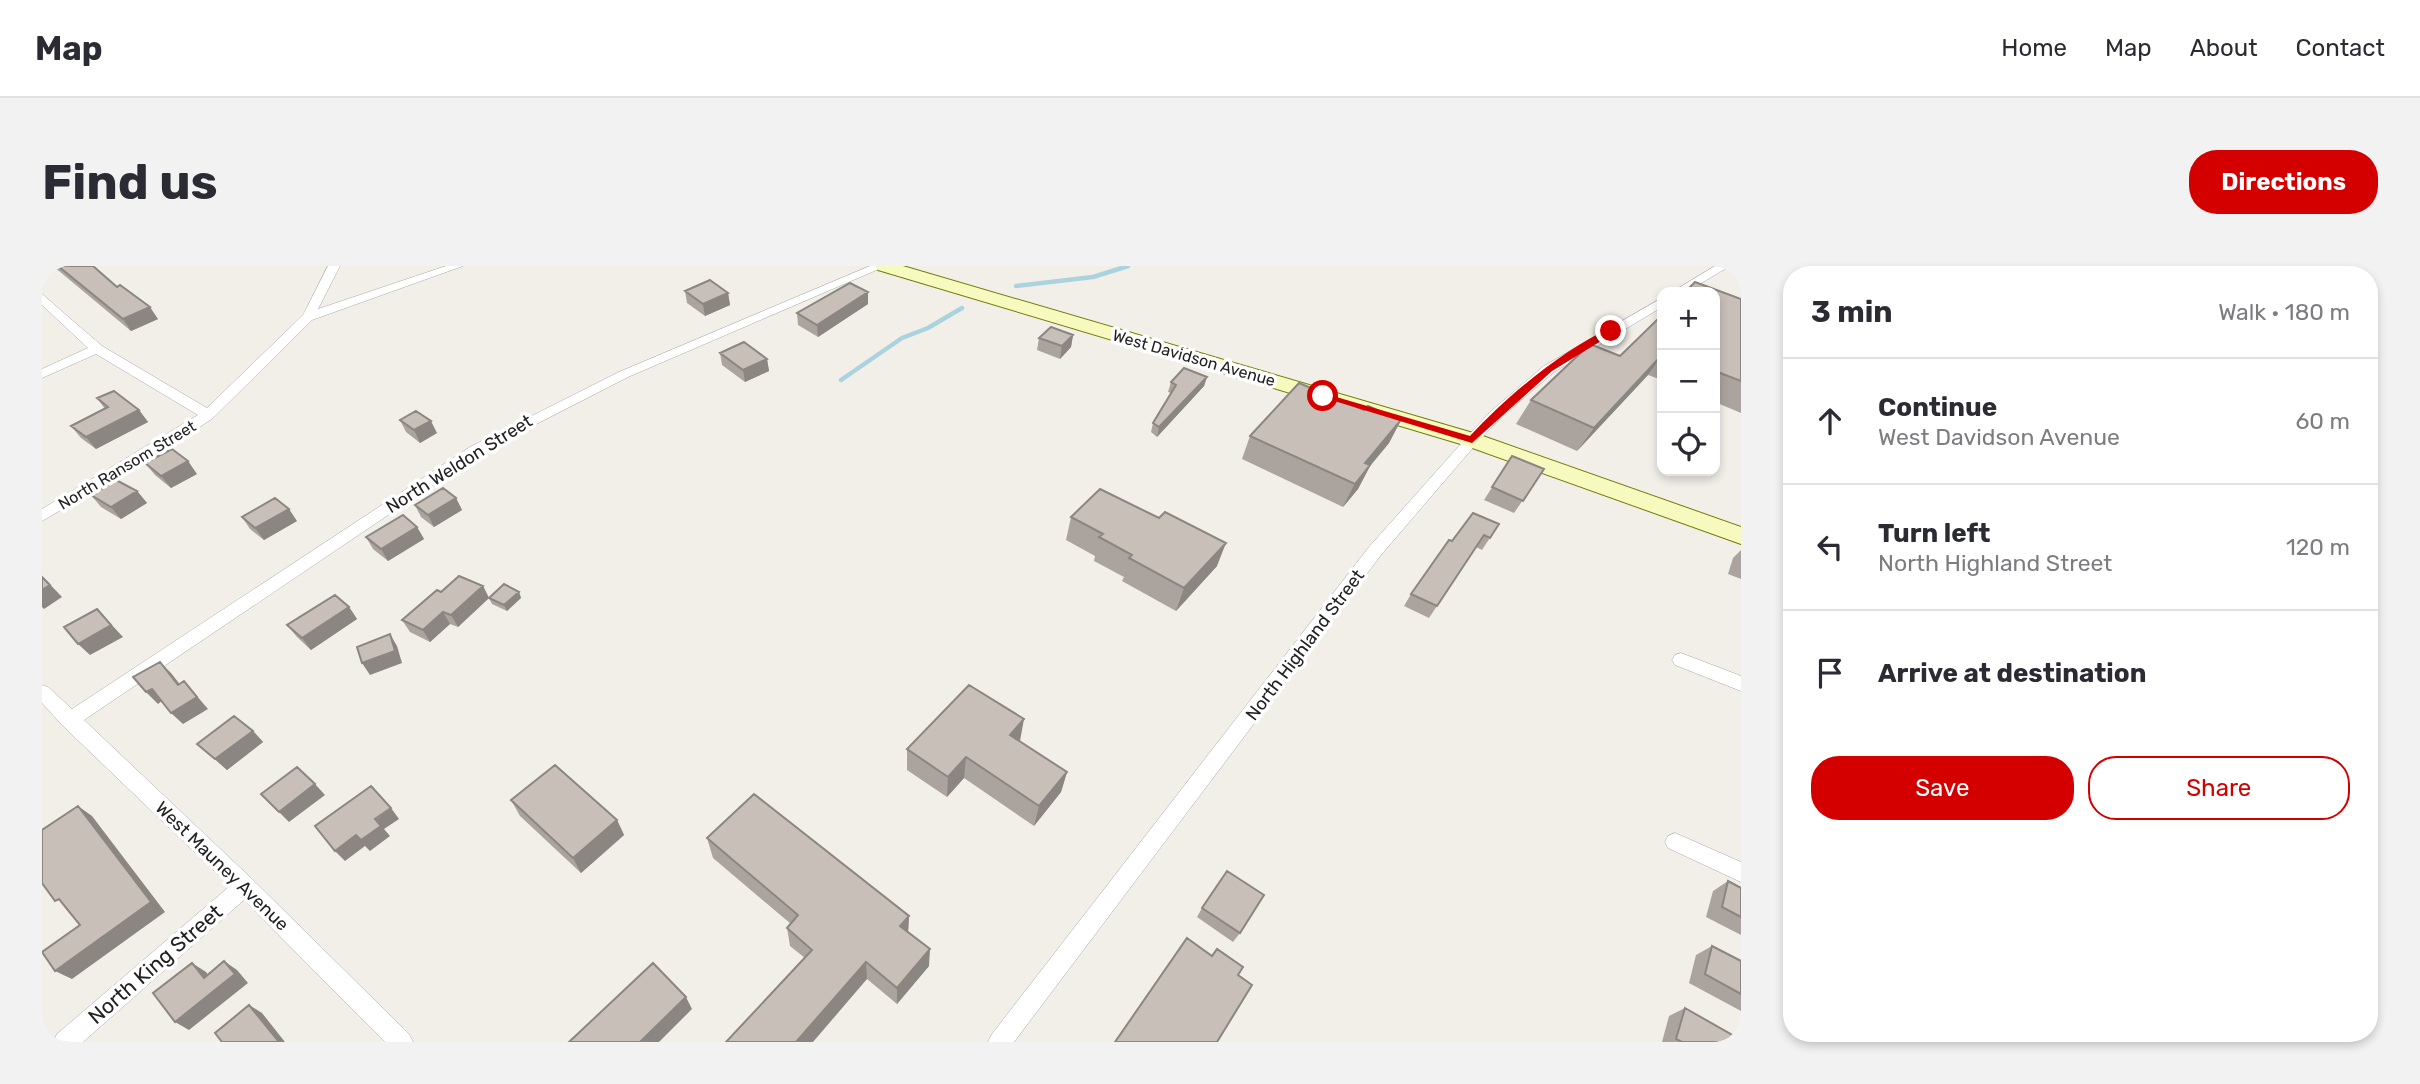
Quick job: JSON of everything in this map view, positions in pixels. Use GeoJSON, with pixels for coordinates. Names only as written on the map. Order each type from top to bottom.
{"type":"FeatureCollection","features":[{"type":"Feature","properties":{"kind":"street"},"geometry":{"type":"LineString","coordinates":[[308,317],[334,266]]}},
{"type":"Feature","properties":{"kind":"street","name":"North Ransom Street"},"geometry":{"type":"LineString","coordinates":[[42,516],[208,415],[308,317],[457,266]]}},
{"type":"Feature","properties":{"kind":"street","name":"West Davidson Avenue"},"geometry":{"type":"LineString","coordinates":[[882,266],[1472,440],[1741,536]]}},
{"type":"Feature","properties":{"kind":"street","name":"North Weldon Street"},"geometry":{"type":"LineString","coordinates":[[69,720],[475,450],[543,411],[596,385],[882,266]]}},
{"type":"Feature","properties":{"kind":"street"},"geometry":{"type":"LineString","coordinates":[[1687,287],[1724,266]]}},
{"type":"Feature","properties":{"kind":"street"},"geometry":{"type":"LineString","coordinates":[[42,298],[97,349],[208,415]]}},
{"type":"Feature","properties":{"kind":"street","name":"North Highland Street"},"geometry":{"type":"LineString","coordinates":[[1000,1042],[1376,551],[1494,415],[1549,369],[1657,305]]}},
{"type":"Feature","properties":{"kind":"street"},"geometry":{"type":"LineString","coordinates":[[42,374],[97,349]]}},
{"type":"Feature","properties":{"kind":"street"},"geometry":{"type":"LineString","coordinates":[[1681,660],[1741,684]]}},
{"type":"Feature","properties":{"kind":"street","name":"West Mauney Avenue"},"geometry":{"type":"LineString","coordinates":[[42,692],[245,886],[401,1042]]}},
{"type":"Feature","properties":{"kind":"street"},"geometry":{"type":"LineString","coordinates":[[1675,842],[1741,872]]}},
{"type":"Feature","properties":{"kind":"street","name":"North King Street"},"geometry":{"type":"LineString","coordinates":[[65,1042],[245,886]]}},
{"type":"Feature","properties":{"kind":"building"},"geometry":{"type":"Polygon","coordinates":[[[58,266],[93,266],[117,287],[120,285],[150,307],[123,319],[58,266]]]}},
{"type":"Feature","properties":{"kind":"building"},"geometry":{"type":"Polygon","coordinates":[[[710,280],[728,293],[703,304],[685,291],[710,280]]]}},
{"type":"Feature","properties":{"kind":"building"},"geometry":{"type":"Polygon","coordinates":[[[1695,282],[1709,287],[1690,287],[1695,282]]]}},
{"type":"Feature","properties":{"kind":"building"},"geometry":{"type":"Polygon","coordinates":[[[850,283],[868,292],[817,325],[797,313],[850,283]]]}},
{"type":"Feature","properties":{"kind":"building"},"geometry":{"type":"Polygon","coordinates":[[[1720,291],[1741,299],[1741,381],[1720,373],[1720,291]]]}},
{"type":"Feature","properties":{"kind":"building"},"geometry":{"type":"Polygon","coordinates":[[[1657,320],[1657,360],[1594,428],[1531,400],[1590,344],[1620,356],[1657,320]]]}},
{"type":"Feature","properties":{"kind":"building"},"geometry":{"type":"Polygon","coordinates":[[[1051,327],[1073,335],[1062,346],[1039,338],[1051,327]]]}},
{"type":"Feature","properties":{"kind":"building"},"geometry":{"type":"Polygon","coordinates":[[[744,342],[767,359],[743,370],[720,353],[744,342]]]}},
{"type":"Feature","properties":{"kind":"building"},"geometry":{"type":"Polygon","coordinates":[[[1184,368],[1207,377],[1159,427],[1153,423],[1176,385],[1171,382],[1184,368]]]}},
{"type":"Feature","properties":{"kind":"building"},"geometry":{"type":"Polygon","coordinates":[[[1299,383],[1364,410],[1368,406],[1401,420],[1365,463],[1370,465],[1355,484],[1250,436],[1299,383]]]}},
{"type":"Feature","properties":{"kind":"building"},"geometry":{"type":"Polygon","coordinates":[[[114,391],[139,410],[86,437],[71,426],[108,407],[97,398],[114,391]]]}},
{"type":"Feature","properties":{"kind":"building"},"geometry":{"type":"Polygon","coordinates":[[[416,411],[431,421],[414,430],[400,420],[416,411]]]}},
{"type":"Feature","properties":{"kind":"building"},"geometry":{"type":"Polygon","coordinates":[[[172,449],[188,461],[161,476],[145,463],[172,449]]]}},
{"type":"Feature","properties":{"kind":"building"},"geometry":{"type":"Polygon","coordinates":[[[1512,456],[1544,469],[1523,501],[1492,487],[1512,456]]]}},
{"type":"Feature","properties":{"kind":"building"},"geometry":{"type":"Polygon","coordinates":[[[116,480],[137,491],[111,507],[91,495],[116,480]]]}},
{"type":"Feature","properties":{"kind":"building"},"geometry":{"type":"Polygon","coordinates":[[[443,488],[456,498],[428,515],[415,505],[443,488]]]}},
{"type":"Feature","properties":{"kind":"building"},"geometry":{"type":"Polygon","coordinates":[[[1100,489],[1159,518],[1165,512],[1226,543],[1184,588],[1129,558],[1132,555],[1099,537],[1103,534],[1071,517],[1100,489]]]}},
{"type":"Feature","properties":{"kind":"building"},"geometry":{"type":"Polygon","coordinates":[[[275,498],[289,509],[255,528],[242,517],[275,498]]]}},
{"type":"Feature","properties":{"kind":"building"},"geometry":{"type":"Polygon","coordinates":[[[1473,513],[1499,524],[1490,538],[1484,535],[1437,606],[1411,594],[1449,540],[1452,541],[1473,513]]]}},
{"type":"Feature","properties":{"kind":"building"},"geometry":{"type":"Polygon","coordinates":[[[403,515],[417,527],[381,549],[366,537],[403,515]]]}},
{"type":"Feature","properties":{"kind":"building"},"geometry":{"type":"Polygon","coordinates":[[[459,576],[483,586],[451,615],[443,612],[423,630],[402,620],[437,590],[441,592],[459,576]]]}},
{"type":"Feature","properties":{"kind":"building"},"geometry":{"type":"Polygon","coordinates":[[[42,577],[50,585],[42,590],[42,577]]]}},
{"type":"Feature","properties":{"kind":"building"},"geometry":{"type":"Polygon","coordinates":[[[504,584],[519,592],[504,605],[489,598],[504,584]]]}},
{"type":"Feature","properties":{"kind":"building"},"geometry":{"type":"Polygon","coordinates":[[[335,595],[349,607],[302,638],[287,625],[335,595]]]}},
{"type":"Feature","properties":{"kind":"building"},"geometry":{"type":"Polygon","coordinates":[[[97,609],[111,625],[78,644],[64,627],[97,609]]]}},
{"type":"Feature","properties":{"kind":"building"},"geometry":{"type":"Polygon","coordinates":[[[390,634],[395,651],[362,663],[357,647],[390,634]]]}},
{"type":"Feature","properties":{"kind":"building"},"geometry":{"type":"Polygon","coordinates":[[[160,662],[178,685],[184,681],[197,697],[171,713],[152,689],[146,692],[133,677],[160,662]]]}},
{"type":"Feature","properties":{"kind":"building"},"geometry":{"type":"Polygon","coordinates":[[[969,685],[1024,719],[1010,735],[1067,772],[1039,806],[966,757],[948,777],[907,749],[969,685]]]}},
{"type":"Feature","properties":{"kind":"building"},"geometry":{"type":"Polygon","coordinates":[[[234,716],[253,731],[215,759],[197,744],[234,716]]]}},
{"type":"Feature","properties":{"kind":"building"},"geometry":{"type":"Polygon","coordinates":[[[555,765],[617,820],[573,858],[511,800],[555,765]]]}},
{"type":"Feature","properties":{"kind":"building"},"geometry":{"type":"Polygon","coordinates":[[[297,767],[315,784],[279,812],[261,794],[297,767]]]}},
{"type":"Feature","properties":{"kind":"building"},"geometry":{"type":"Polygon","coordinates":[[[371,786],[391,808],[375,819],[381,826],[361,840],[356,835],[335,851],[315,826],[371,786]]]}},
{"type":"Feature","properties":{"kind":"building"},"geometry":{"type":"Polygon","coordinates":[[[754,794],[909,916],[900,926],[930,949],[897,988],[866,962],[796,1042],[726,1042],[812,950],[787,928],[798,915],[707,838],[754,794]]]}},
{"type":"Feature","properties":{"kind":"building"},"geometry":{"type":"Polygon","coordinates":[[[78,806],[151,902],[55,971],[42,952],[80,925],[59,899],[55,901],[42,883],[42,830],[78,806]]]}},
{"type":"Feature","properties":{"kind":"building"},"geometry":{"type":"Polygon","coordinates":[[[1227,871],[1264,895],[1240,933],[1202,908],[1227,871]]]}},
{"type":"Feature","properties":{"kind":"building"},"geometry":{"type":"Polygon","coordinates":[[[1728,881],[1741,888],[1741,917],[1722,907],[1728,881]]]}},
{"type":"Feature","properties":{"kind":"building"},"geometry":{"type":"Polygon","coordinates":[[[1187,938],[1212,956],[1217,949],[1243,967],[1238,975],[1252,985],[1217,1042],[1115,1042],[1187,938]]]}},
{"type":"Feature","properties":{"kind":"building"},"geometry":{"type":"Polygon","coordinates":[[[1712,946],[1741,961],[1741,994],[1705,974],[1712,946]]]}},
{"type":"Feature","properties":{"kind":"building"},"geometry":{"type":"Polygon","coordinates":[[[224,961],[235,974],[175,1022],[153,993],[192,963],[204,978],[224,961]]]}},
{"type":"Feature","properties":{"kind":"building"},"geometry":{"type":"Polygon","coordinates":[[[653,963],[686,997],[640,1042],[569,1042],[653,963]]]}},
{"type":"Feature","properties":{"kind":"building"},"geometry":{"type":"Polygon","coordinates":[[[249,1005],[279,1042],[222,1042],[215,1033],[249,1005]]]}},
{"type":"Feature","properties":{"kind":"building"},"geometry":{"type":"Polygon","coordinates":[[[1685,1008],[1741,1042],[1682,1042],[1676,1039],[1685,1008]]]}},
{"type":"Feature","properties":{"kind":"waterway"},"geometry":{"type":"LineString","coordinates":[[1016,286],[1093,277],[1128,266]]}},
{"type":"Feature","properties":{"kind":"waterway"},"geometry":{"type":"LineString","coordinates":[[841,380],[902,338],[928,328],[962,308]]}},
{"type":"Feature","properties":{"kind":"route"},"geometry":{"type":"LineString","coordinates":[[1323,396],[1472,440],[1494,415],[1549,369],[1611,331]]}}]}
